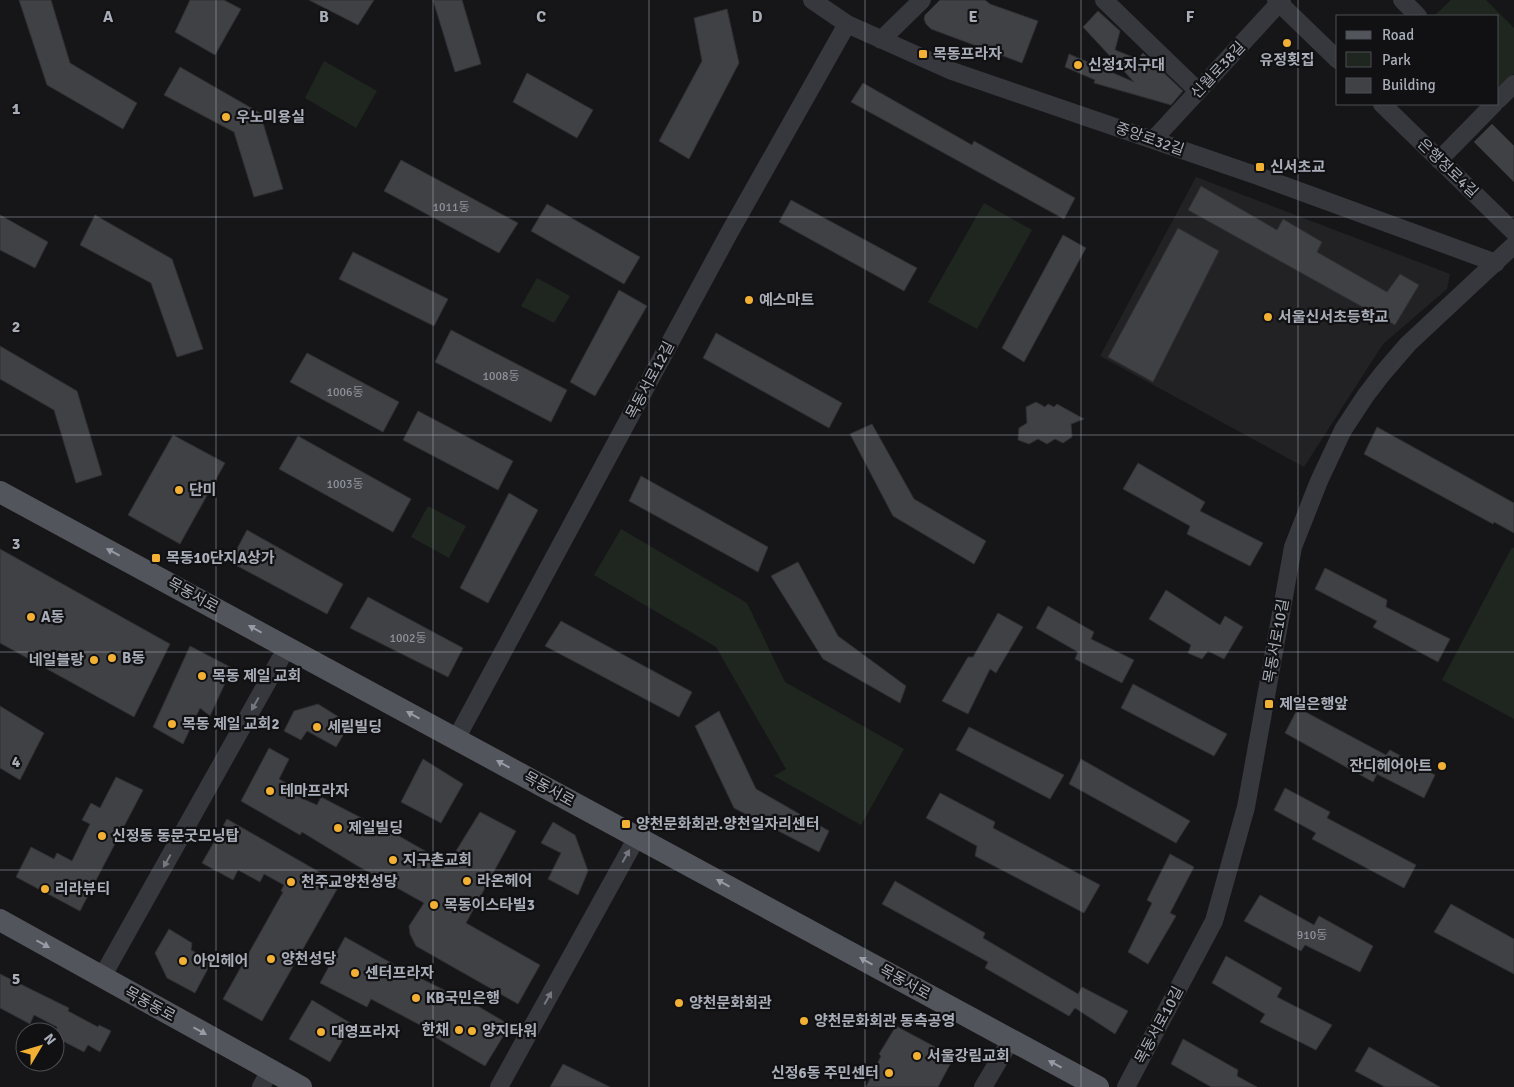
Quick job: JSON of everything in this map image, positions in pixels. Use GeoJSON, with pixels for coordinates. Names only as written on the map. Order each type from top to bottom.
{"type":"FeatureCollection","features":[{"type":"Feature","properties":{"kind":"main road","name":"목동서로"},"geometry":{"type":"LineString","coordinates":[[0,492],[1098,1087]]}},
{"type":"Feature","properties":{"kind":"main road","name":"목동동로"},"geometry":{"type":"LineString","coordinates":[[0,920],[102,977],[266,1079],[301,1087]]}},
{"type":"Feature","properties":{"kind":"street","name":"중앙로32길"},"geometry":{"type":"LineString","coordinates":[[812,0],[847,24],[952,71],[1258,176],[1496,263]]}},
{"type":"Feature","properties":{"kind":"street"},"geometry":{"type":"LineString","coordinates":[[882,40],[922,0]]}},
{"type":"Feature","properties":{"kind":"street"},"geometry":{"type":"LineString","coordinates":[[1104,0],[1198,91]]}},
{"type":"Feature","properties":{"kind":"street"},"geometry":{"type":"LineString","coordinates":[[1402,0],[1417,15]]}},
{"type":"Feature","properties":{"kind":"street"},"geometry":{"type":"LineString","coordinates":[[1279,1],[1336,58]]}},
{"type":"Feature","properties":{"kind":"street","name":"신월로38길"},"geometry":{"type":"LineString","coordinates":[[1153,140],[1279,1]]}},
{"type":"Feature","properties":{"kind":"street","name":"목동서로12길"},"geometry":{"type":"LineString","coordinates":[[456,738],[728,235],[847,24]]}},
{"type":"Feature","properties":{"kind":"street"},"geometry":{"type":"LineString","coordinates":[[1499,97],[1514,84]]}},
{"type":"Feature","properties":{"kind":"street","name":"은행정로4길"},"geometry":{"type":"LineString","coordinates":[[1383,105],[1514,232]]}},
{"type":"Feature","properties":{"kind":"street"},"geometry":{"type":"LineString","coordinates":[[1439,160],[1491,105]]}},
{"type":"Feature","properties":{"kind":"street","name":"목동서로10길"},"geometry":{"type":"LineString","coordinates":[[1126,1087],[1214,921],[1246,806],[1293,547],[1319,481],[1343,430],[1366,395],[1384,373],[1408,344],[1514,245]]}},
{"type":"Feature","properties":{"kind":"street"},"geometry":{"type":"LineString","coordinates":[[102,977],[287,646]]}},
{"type":"Feature","properties":{"kind":"street"},"geometry":{"type":"LineString","coordinates":[[499,1087],[637,837]]}},
{"type":"Feature","properties":{"kind":"street"},"geometry":{"type":"LineString","coordinates":[[984,1087],[1011,1040]]}},
{"type":"Feature","properties":{"kind":"shaded area","name":"서울신서초등학교"},"geometry":{"type":"Polygon","coordinates":[[[1196,177],[1450,274],[1447,289],[1383,344],[1304,467],[1100,356],[1196,177]]]}},
{"type":"Feature","properties":{"kind":"green space"},"geometry":{"type":"Polygon","coordinates":[[[1451,0],[1486,0],[1514,28],[1514,74],[1501,88],[1499,86],[1499,15],[1435,15],[1451,0]]]}},
{"type":"Feature","properties":{"kind":"green space"},"geometry":{"type":"Polygon","coordinates":[[[324,61],[377,91],[356,128],[305,98],[324,61]]]}},
{"type":"Feature","properties":{"kind":"green space"},"geometry":{"type":"Polygon","coordinates":[[[984,203],[1032,230],[977,329],[928,302],[984,203]]]}},
{"type":"Feature","properties":{"kind":"green space"},"geometry":{"type":"Polygon","coordinates":[[[537,278],[570,296],[554,323],[521,306],[537,278]]]}},
{"type":"Feature","properties":{"kind":"green space"},"geometry":{"type":"Polygon","coordinates":[[[428,506],[466,526],[449,558],[411,537],[428,506]]]}},
{"type":"Feature","properties":{"kind":"green space"},"geometry":{"type":"Polygon","coordinates":[[[621,529],[747,603],[785,682],[904,749],[861,825],[774,776],[786,769],[716,647],[594,575],[621,529]]]}},
{"type":"Feature","properties":{"kind":"green space"},"geometry":{"type":"Polygon","coordinates":[[[1512,547],[1514,548],[1514,719],[1442,680],[1512,547]]]}},
{"type":"Feature","properties":{"kind":"building"},"geometry":{"type":"Polygon","coordinates":[[[19,0],[51,0],[70,63],[137,103],[123,129],[47,85],[19,0]]]}},
{"type":"Feature","properties":{"kind":"building"},"geometry":{"type":"Polygon","coordinates":[[[190,0],[224,0],[241,9],[215,55],[175,32],[190,0]]]}},
{"type":"Feature","properties":{"kind":"building"},"geometry":{"type":"Polygon","coordinates":[[[309,0],[374,0],[358,25],[309,0]]]}},
{"type":"Feature","properties":{"kind":"building"},"geometry":{"type":"Polygon","coordinates":[[[433,0],[462,0],[481,64],[455,72],[433,0]]]}},
{"type":"Feature","properties":{"kind":"building"},"geometry":{"type":"Polygon","coordinates":[[[940,0],[985,0],[990,4],[1038,21],[1022,63],[931,29],[926,24],[925,15],[940,0]]]}},
{"type":"Feature","properties":{"kind":"building"},"geometry":{"type":"Polygon","coordinates":[[[727,9],[739,63],[689,159],[659,141],[702,61],[694,18],[727,9]]]}},
{"type":"Feature","properties":{"kind":"building"},"geometry":{"type":"Polygon","coordinates":[[[1098,11],[1120,31],[1115,50],[1138,59],[1143,53],[1183,91],[1171,105],[1094,83],[1095,80],[1065,67],[1069,54],[1134,82],[1083,27],[1098,11]]]}},
{"type":"Feature","properties":{"kind":"building"},"geometry":{"type":"Polygon","coordinates":[[[180,67],[260,113],[283,189],[254,197],[234,132],[164,95],[180,67]]]}},
{"type":"Feature","properties":{"kind":"building"},"geometry":{"type":"Polygon","coordinates":[[[527,73],[593,110],[577,138],[513,102],[527,73]]]}},
{"type":"Feature","properties":{"kind":"building"},"geometry":{"type":"Polygon","coordinates":[[[863,83],[972,145],[974,141],[1075,198],[1064,219],[851,102],[863,83]]]}},
{"type":"Feature","properties":{"kind":"building"},"geometry":{"type":"Polygon","coordinates":[[[1492,124],[1514,146],[1514,182],[1474,142],[1492,124]]]}},
{"type":"Feature","properties":{"kind":"building"},"geometry":{"type":"Polygon","coordinates":[[[401,160],[518,223],[499,253],[384,191],[401,160]]]}},
{"type":"Feature","properties":{"kind":"building"},"geometry":{"type":"Polygon","coordinates":[[[1201,186],[1277,230],[1283,219],[1322,242],[1317,252],[1387,292],[1400,274],[1419,285],[1395,325],[1188,210],[1201,186]]]}},
{"type":"Feature","properties":{"kind":"building"},"geometry":{"type":"Polygon","coordinates":[[[791,200],[917,268],[904,291],[779,222],[791,200]]]}},
{"type":"Feature","properties":{"kind":"building"},"geometry":{"type":"Polygon","coordinates":[[[547,204],[640,257],[624,284],[531,231],[547,204]]]}},
{"type":"Feature","properties":{"kind":"building"},"geometry":{"type":"Polygon","coordinates":[[[0,215],[48,242],[35,268],[0,250],[0,215]]]}},
{"type":"Feature","properties":{"kind":"building"},"geometry":{"type":"Polygon","coordinates":[[[95,215],[172,259],[203,349],[177,357],[151,283],[80,245],[95,215]]]}},
{"type":"Feature","properties":{"kind":"building"},"geometry":{"type":"Polygon","coordinates":[[[1178,228],[1219,251],[1153,382],[1108,357],[1178,228]]]}},
{"type":"Feature","properties":{"kind":"building"},"geometry":{"type":"Polygon","coordinates":[[[1063,235],[1086,248],[1024,362],[1002,348],[1063,235]]]}},
{"type":"Feature","properties":{"kind":"building"},"geometry":{"type":"Polygon","coordinates":[[[353,252],[448,299],[434,326],[339,279],[353,252]]]}},
{"type":"Feature","properties":{"kind":"building"},"geometry":{"type":"Polygon","coordinates":[[[619,290],[647,306],[595,396],[570,382],[619,290]]]}},
{"type":"Feature","properties":{"kind":"building"},"geometry":{"type":"Polygon","coordinates":[[[451,330],[567,390],[551,422],[435,362],[451,330]]]}},
{"type":"Feature","properties":{"kind":"building"},"geometry":{"type":"Polygon","coordinates":[[[716,333],[842,403],[829,428],[703,358],[716,333]]]}},
{"type":"Feature","properties":{"kind":"building"},"geometry":{"type":"Polygon","coordinates":[[[0,346],[77,391],[102,475],[76,483],[54,410],[0,379],[0,346]]]}},
{"type":"Feature","properties":{"kind":"building"},"geometry":{"type":"Polygon","coordinates":[[[307,353],[399,402],[383,432],[290,382],[307,353]]]}},
{"type":"Feature","properties":{"kind":"building"},"geometry":{"type":"Polygon","coordinates":[[[1036,402],[1045,407],[1048,404],[1054,407],[1057,404],[1084,419],[1071,424],[1072,437],[1063,443],[1055,439],[1047,444],[1038,439],[1029,444],[1018,440],[1019,428],[1027,423],[1026,407],[1036,402]]]}},
{"type":"Feature","properties":{"kind":"building"},"geometry":{"type":"Polygon","coordinates":[[[418,411],[513,461],[498,490],[403,440],[418,411]]]}},
{"type":"Feature","properties":{"kind":"building"},"geometry":{"type":"Polygon","coordinates":[[[872,424],[914,499],[986,541],[974,564],[893,516],[850,434],[872,424]]]}},
{"type":"Feature","properties":{"kind":"building"},"geometry":{"type":"Polygon","coordinates":[[[1377,427],[1514,503],[1514,533],[1494,522],[1493,524],[1364,454],[1377,427]]]}},
{"type":"Feature","properties":{"kind":"building"},"geometry":{"type":"Polygon","coordinates":[[[173,435],[225,463],[180,544],[128,515],[173,435]]]}},
{"type":"Feature","properties":{"kind":"building"},"geometry":{"type":"Polygon","coordinates":[[[298,436],[411,499],[393,532],[279,469],[298,436]]]}},
{"type":"Feature","properties":{"kind":"building"},"geometry":{"type":"Polygon","coordinates":[[[1138,463],[1205,502],[1200,511],[1263,543],[1250,566],[1187,534],[1190,526],[1123,489],[1138,463]]]}},
{"type":"Feature","properties":{"kind":"building"},"geometry":{"type":"Polygon","coordinates":[[[641,476],[768,547],[758,572],[629,501],[641,476]]]}},
{"type":"Feature","properties":{"kind":"building"},"geometry":{"type":"Polygon","coordinates":[[[509,493],[538,510],[488,603],[460,588],[509,493]]]}},
{"type":"Feature","properties":{"kind":"building"},"geometry":{"type":"Polygon","coordinates":[[[247,530],[343,584],[327,614],[230,562],[247,530]]]}},
{"type":"Feature","properties":{"kind":"building"},"geometry":{"type":"Polygon","coordinates":[[[0,549],[170,644],[134,717],[0,643],[0,549]]]}},
{"type":"Feature","properties":{"kind":"building"},"geometry":{"type":"Polygon","coordinates":[[[798,562],[838,636],[906,686],[900,703],[823,659],[771,576],[798,562]]]}},
{"type":"Feature","properties":{"kind":"building"},"geometry":{"type":"Polygon","coordinates":[[[1325,568],[1387,600],[1386,607],[1450,639],[1438,662],[1373,627],[1377,621],[1315,589],[1325,568]]]}},
{"type":"Feature","properties":{"kind":"building"},"geometry":{"type":"Polygon","coordinates":[[[1166,590],[1220,625],[1225,616],[1243,627],[1224,659],[1208,651],[1202,659],[1188,653],[1191,645],[1149,619],[1166,590]]]}},
{"type":"Feature","properties":{"kind":"building"},"geometry":{"type":"Polygon","coordinates":[[[368,597],[463,648],[448,677],[350,628],[368,597]]]}},
{"type":"Feature","properties":{"kind":"building"},"geometry":{"type":"Polygon","coordinates":[[[1048,606],[1094,632],[1091,639],[1134,660],[1122,683],[1075,659],[1078,652],[1036,628],[1048,606]]]}},
{"type":"Feature","properties":{"kind":"building"},"geometry":{"type":"Polygon","coordinates":[[[998,613],[1023,627],[996,673],[990,669],[968,714],[942,701],[968,657],[973,657],[998,613]]]}},
{"type":"Feature","properties":{"kind":"building"},"geometry":{"type":"Polygon","coordinates":[[[561,621],[692,692],[679,717],[545,646],[561,621]]]}},
{"type":"Feature","properties":{"kind":"building"},"geometry":{"type":"Polygon","coordinates":[[[190,646],[232,668],[210,716],[200,708],[183,744],[153,727],[190,646]]]}},
{"type":"Feature","properties":{"kind":"building"},"geometry":{"type":"Polygon","coordinates":[[[1133,684],[1227,734],[1214,756],[1121,708],[1133,684]]]}},
{"type":"Feature","properties":{"kind":"building","name":"세림빌딩"},"geometry":{"type":"Polygon","coordinates":[[[318,704],[350,724],[336,747],[307,731],[301,740],[284,731],[294,711],[318,704]]]}},
{"type":"Feature","properties":{"kind":"building"},"geometry":{"type":"Polygon","coordinates":[[[0,706],[44,733],[20,780],[0,768],[0,706]]]}},
{"type":"Feature","properties":{"kind":"building"},"geometry":{"type":"Polygon","coordinates":[[[1298,708],[1386,755],[1390,750],[1435,775],[1424,798],[1377,774],[1373,782],[1285,733],[1298,708]]]}},
{"type":"Feature","properties":{"kind":"building"},"geometry":{"type":"Polygon","coordinates":[[[719,711],[756,789],[829,831],[819,852],[734,808],[695,726],[719,711]]]}},
{"type":"Feature","properties":{"kind":"building"},"geometry":{"type":"Polygon","coordinates":[[[969,727],[1064,775],[1050,799],[956,750],[969,727]]]}},
{"type":"Feature","properties":{"kind":"building"},"geometry":{"type":"Polygon","coordinates":[[[269,748],[289,759],[279,779],[295,788],[292,794],[317,805],[321,797],[377,826],[378,824],[448,864],[480,812],[516,831],[466,923],[540,965],[518,1004],[416,946],[410,934],[409,926],[424,903],[302,832],[300,835],[241,801],[269,748]]]}},
{"type":"Feature","properties":{"kind":"building"},"geometry":{"type":"Polygon","coordinates":[[[423,759],[463,784],[441,823],[401,802],[423,759]]]}},
{"type":"Feature","properties":{"kind":"building"},"geometry":{"type":"Polygon","coordinates":[[[1081,759],[1190,821],[1176,843],[1069,784],[1081,759]]]}},
{"type":"Feature","properties":{"kind":"building","name":"신정동 동문굿모닝탑"},"geometry":{"type":"Polygon","coordinates":[[[116,777],[143,790],[80,911],[16,877],[31,847],[54,859],[57,853],[72,861],[90,824],[82,820],[91,803],[100,808],[116,777]]]}},
{"type":"Feature","properties":{"kind":"building"},"geometry":{"type":"Polygon","coordinates":[[[1285,788],[1330,812],[1327,818],[1416,865],[1404,888],[1312,839],[1316,833],[1274,810],[1285,788]]]}},
{"type":"Feature","properties":{"kind":"building"},"geometry":{"type":"Polygon","coordinates":[[[940,793],[995,822],[993,828],[1100,885],[1084,913],[975,856],[977,846],[926,818],[940,793]]]}},
{"type":"Feature","properties":{"kind":"building","name":"양천성당"},"geometry":{"type":"Polygon","coordinates":[[[227,819],[340,884],[262,1021],[223,999],[283,892],[281,891],[284,885],[264,874],[260,882],[238,870],[233,880],[202,863],[227,819]]]}},
{"type":"Feature","properties":{"kind":"building"},"geometry":{"type":"Polygon","coordinates":[[[553,822],[575,835],[588,871],[578,895],[548,879],[561,853],[541,843],[553,822]]]}},
{"type":"Feature","properties":{"kind":"building"},"geometry":{"type":"Polygon","coordinates":[[[1170,854],[1194,867],[1170,913],[1176,916],[1148,964],[1128,952],[1152,903],[1147,900],[1170,854]]]}},
{"type":"Feature","properties":{"kind":"building"},"geometry":{"type":"Polygon","coordinates":[[[895,881],[985,933],[983,938],[1078,994],[1082,987],[1128,1011],[1115,1034],[1075,1008],[1069,1016],[985,968],[988,962],[882,904],[895,881]]]}},
{"type":"Feature","properties":{"kind":"building"},"geometry":{"type":"Polygon","coordinates":[[[1260,895],[1314,925],[1319,916],[1373,946],[1360,972],[1305,945],[1301,951],[1244,921],[1260,895]]]}},
{"type":"Feature","properties":{"kind":"building"},"geometry":{"type":"Polygon","coordinates":[[[1451,904],[1514,939],[1514,974],[1434,932],[1451,904]]]}},
{"type":"Feature","properties":{"kind":"building"},"geometry":{"type":"Polygon","coordinates":[[[169,929],[192,943],[191,950],[212,961],[195,993],[167,978],[155,953],[169,929]]]}},
{"type":"Feature","properties":{"kind":"building"},"geometry":{"type":"Polygon","coordinates":[[[345,937],[402,969],[458,997],[459,995],[510,1025],[485,1066],[435,1037],[437,1034],[371,999],[367,1007],[320,983],[345,937]]]}},
{"type":"Feature","properties":{"kind":"building"},"geometry":{"type":"Polygon","coordinates":[[[1226,956],[1282,988],[1277,997],[1332,1025],[1316,1050],[1260,1022],[1265,1014],[1212,983],[1226,956]]]}},
{"type":"Feature","properties":{"kind":"building"},"geometry":{"type":"Polygon","coordinates":[[[0,974],[69,1008],[68,1011],[98,1027],[99,1025],[111,1031],[100,1052],[88,1045],[84,1052],[65,1042],[65,1022],[47,1022],[34,1015],[31,1022],[26,1022],[0,1008],[0,974]]]}},
{"type":"Feature","properties":{"kind":"building","name":"대영프라자"},"geometry":{"type":"Polygon","coordinates":[[[312,1000],[352,1024],[330,1062],[289,1039],[312,1000]]]}},
{"type":"Feature","properties":{"kind":"building","name":"서울강림교회"},"geometry":{"type":"Polygon","coordinates":[[[896,1026],[954,1057],[938,1087],[866,1087],[881,1056],[879,1054],[896,1026]]]}},
{"type":"Feature","properties":{"kind":"building"},"geometry":{"type":"Polygon","coordinates":[[[1183,1039],[1238,1070],[1237,1076],[1257,1087],[1211,1087],[1171,1064],[1183,1039]]]}},
{"type":"Feature","properties":{"kind":"building"},"geometry":{"type":"Polygon","coordinates":[[[1369,1047],[1440,1087],[1385,1087],[1355,1071],[1369,1047]]]}},
{"type":"Feature","properties":{"kind":"building"},"geometry":{"type":"Polygon","coordinates":[[[563,1064],[610,1087],[550,1087],[563,1064]]]}},
{"type":"Feature","properties":{"kind":"place","name":"유정횟집"},"geometry":{"type":"Point","coordinates":[1287,43]}},
{"type":"Feature","properties":{"kind":"place","name":"목동프라자"},"geometry":{"type":"Point","coordinates":[923,54]}},
{"type":"Feature","properties":{"kind":"place","name":"신정1지구대"},"geometry":{"type":"Point","coordinates":[1078,65]}},
{"type":"Feature","properties":{"kind":"place","name":"우노미용실"},"geometry":{"type":"Point","coordinates":[226,117]}},
{"type":"Feature","properties":{"kind":"place","name":"신서초교"},"geometry":{"type":"Point","coordinates":[1260,167]}},
{"type":"Feature","properties":{"kind":"place","name":"예스마트"},"geometry":{"type":"Point","coordinates":[749,300]}},
{"type":"Feature","properties":{"kind":"place","name":"서울신서초등학교"},"geometry":{"type":"Point","coordinates":[1268,317]}},
{"type":"Feature","properties":{"kind":"place","name":"단미"},"geometry":{"type":"Point","coordinates":[179,490]}},
{"type":"Feature","properties":{"kind":"place","name":"목동10단지A상가"},"geometry":{"type":"Point","coordinates":[156,558]}},
{"type":"Feature","properties":{"kind":"place","name":"A동"},"geometry":{"type":"Point","coordinates":[31,617]}},
{"type":"Feature","properties":{"kind":"place","name":"B동"},"geometry":{"type":"Point","coordinates":[112,658]}},
{"type":"Feature","properties":{"kind":"place","name":"네일블랑"},"geometry":{"type":"Point","coordinates":[94,660]}},
{"type":"Feature","properties":{"kind":"place","name":"목동 제일 교회"},"geometry":{"type":"Point","coordinates":[202,676]}},
{"type":"Feature","properties":{"kind":"place","name":"제일은행앞"},"geometry":{"type":"Point","coordinates":[1269,704]}},
{"type":"Feature","properties":{"kind":"place","name":"목동 제일 교회2"},"geometry":{"type":"Point","coordinates":[172,724]}},
{"type":"Feature","properties":{"kind":"place","name":"세림빌딩"},"geometry":{"type":"Point","coordinates":[317,727]}},
{"type":"Feature","properties":{"kind":"place","name":"잔디헤어아트"},"geometry":{"type":"Point","coordinates":[1442,766]}},
{"type":"Feature","properties":{"kind":"place","name":"테마프라자"},"geometry":{"type":"Point","coordinates":[270,791]}},
{"type":"Feature","properties":{"kind":"place","name":"양천문화회관.양천일자리센터"},"geometry":{"type":"Point","coordinates":[626,824]}},
{"type":"Feature","properties":{"kind":"place","name":"제일빌딩"},"geometry":{"type":"Point","coordinates":[338,828]}},
{"type":"Feature","properties":{"kind":"place","name":"신정동 동문굿모닝탑"},"geometry":{"type":"Point","coordinates":[102,836]}},
{"type":"Feature","properties":{"kind":"place","name":"지구촌교회"},"geometry":{"type":"Point","coordinates":[393,860]}},
{"type":"Feature","properties":{"kind":"place","name":"라온헤어"},"geometry":{"type":"Point","coordinates":[467,881]}},
{"type":"Feature","properties":{"kind":"place","name":"천주교양천성당"},"geometry":{"type":"Point","coordinates":[291,882]}},
{"type":"Feature","properties":{"kind":"place","name":"리라뷰티"},"geometry":{"type":"Point","coordinates":[45,889]}},
{"type":"Feature","properties":{"kind":"place","name":"목동이스타빌3"},"geometry":{"type":"Point","coordinates":[434,905]}},
{"type":"Feature","properties":{"kind":"place","name":"양천성당"},"geometry":{"type":"Point","coordinates":[271,959]}},
{"type":"Feature","properties":{"kind":"place","name":"아인헤어"},"geometry":{"type":"Point","coordinates":[183,961]}},
{"type":"Feature","properties":{"kind":"place","name":"센터프라자"},"geometry":{"type":"Point","coordinates":[355,973]}},
{"type":"Feature","properties":{"kind":"place","name":"KB국민은행"},"geometry":{"type":"Point","coordinates":[416,998]}},
{"type":"Feature","properties":{"kind":"place","name":"양천문화회관"},"geometry":{"type":"Point","coordinates":[679,1003]}},
{"type":"Feature","properties":{"kind":"place","name":"양천문화회관 동측공영"},"geometry":{"type":"Point","coordinates":[804,1021]}},
{"type":"Feature","properties":{"kind":"place","name":"한채"},"geometry":{"type":"Point","coordinates":[459,1030]}},
{"type":"Feature","properties":{"kind":"place","name":"양지타워"},"geometry":{"type":"Point","coordinates":[472,1031]}},
{"type":"Feature","properties":{"kind":"place","name":"대영프라자"},"geometry":{"type":"Point","coordinates":[321,1032]}},
{"type":"Feature","properties":{"kind":"place","name":"서울강림교회"},"geometry":{"type":"Point","coordinates":[917,1056]}},
{"type":"Feature","properties":{"kind":"place","name":"신정6동 주민센터"},"geometry":{"type":"Point","coordinates":[889,1073]}}]}
